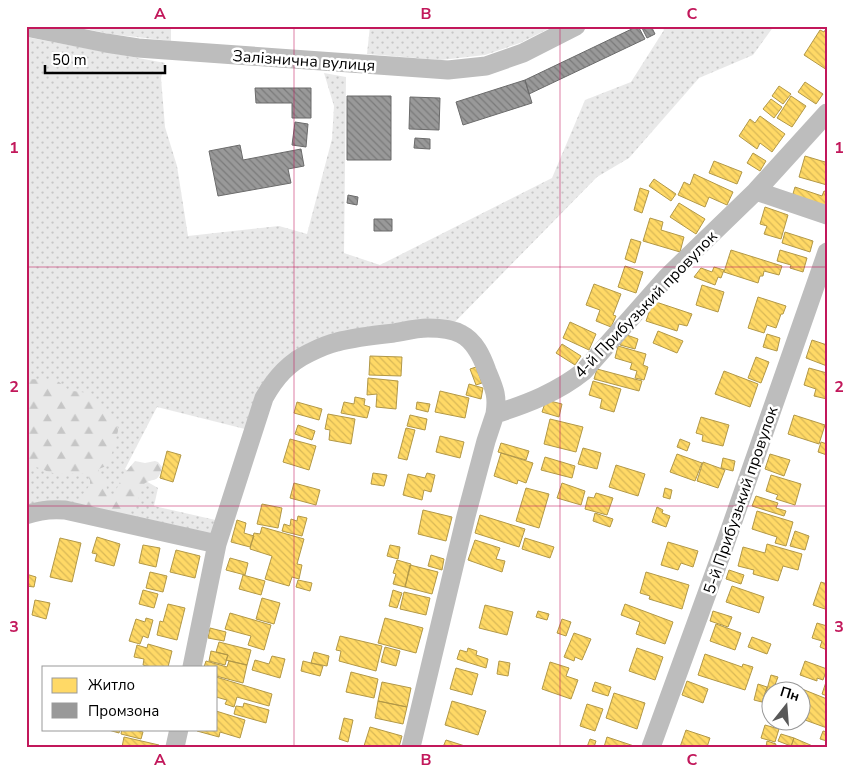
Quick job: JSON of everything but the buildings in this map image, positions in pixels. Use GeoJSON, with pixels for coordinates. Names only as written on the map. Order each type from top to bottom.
{"type":"FeatureCollection","features":[{"type":"Feature","properties":{"kind":"street","name":"Залізнична вулиця"},"geometry":{"type":"LineString","coordinates":[[26,27],[138,48],[448,70],[486,66],[523,53],[576,26]]}},
{"type":"Feature","properties":{"kind":"street","name":"4-й Прибузький провулок"},"geometry":{"type":"LineString","coordinates":[[495,414],[532,402],[571,381],[584,371],[668,277],[756,191],[827,113]]}},
{"type":"Feature","properties":{"kind":"street"},"geometry":{"type":"LineString","coordinates":[[756,191],[827,215]]}},
{"type":"Feature","properties":{"kind":"street","name":"5-й Прибузький провулок"},"geometry":{"type":"LineString","coordinates":[[651,747],[725,544],[827,252]]}},
{"type":"Feature","properties":{"kind":"street"},"geometry":{"type":"LineString","coordinates":[[192,666],[217,544],[264,398],[279,375],[291,364],[308,353],[336,342],[427,328],[459,333],[467,338],[476,348],[483,360],[496,394],[497,402],[466,516],[411,747]]}},
{"type":"Feature","properties":{"kind":"street"},"geometry":{"type":"LineString","coordinates":[[26,515],[43,510],[65,510],[217,544]]}},
{"type":"Feature","properties":{"kind":"street"},"geometry":{"type":"LineString","coordinates":[[175,747],[179,730]]}},
{"type":"Feature","properties":{"kind":"green space"},"geometry":{"type":"Polygon","coordinates":[[[72,26],[171,26],[171,41],[110,34],[72,26]]]}},
{"type":"Feature","properties":{"kind":"green space"},"geometry":{"type":"Polygon","coordinates":[[[370,26],[554,26],[520,43],[485,55],[441,60],[367,54],[370,26]]]}},
{"type":"Feature","properties":{"kind":"green space"},"geometry":{"type":"Polygon","coordinates":[[[661,26],[774,26],[753,55],[699,78],[629,158],[597,177],[450,327],[307,350],[249,430],[157,407],[125,469],[158,488],[154,506],[220,521],[213,532],[207,536],[26,512],[26,37],[165,63],[161,78],[165,127],[177,166],[188,236],[279,226],[307,234],[332,139],[334,106],[324,73],[346,77],[344,253],[380,265],[552,178],[585,100],[631,82],[664,30],[661,26]]]}},
{"type":"Feature","properties":{"kind":"green space"},"geometry":{"type":"Polygon","coordinates":[[[26,379],[55,381],[67,389],[93,394],[102,410],[114,421],[118,431],[112,453],[106,466],[99,469],[99,476],[106,483],[107,494],[110,497],[113,496],[124,474],[135,461],[145,463],[158,462],[162,467],[159,477],[143,485],[137,503],[133,507],[123,514],[77,505],[90,485],[90,480],[86,474],[57,474],[34,466],[26,466],[26,379]]]}}]}
